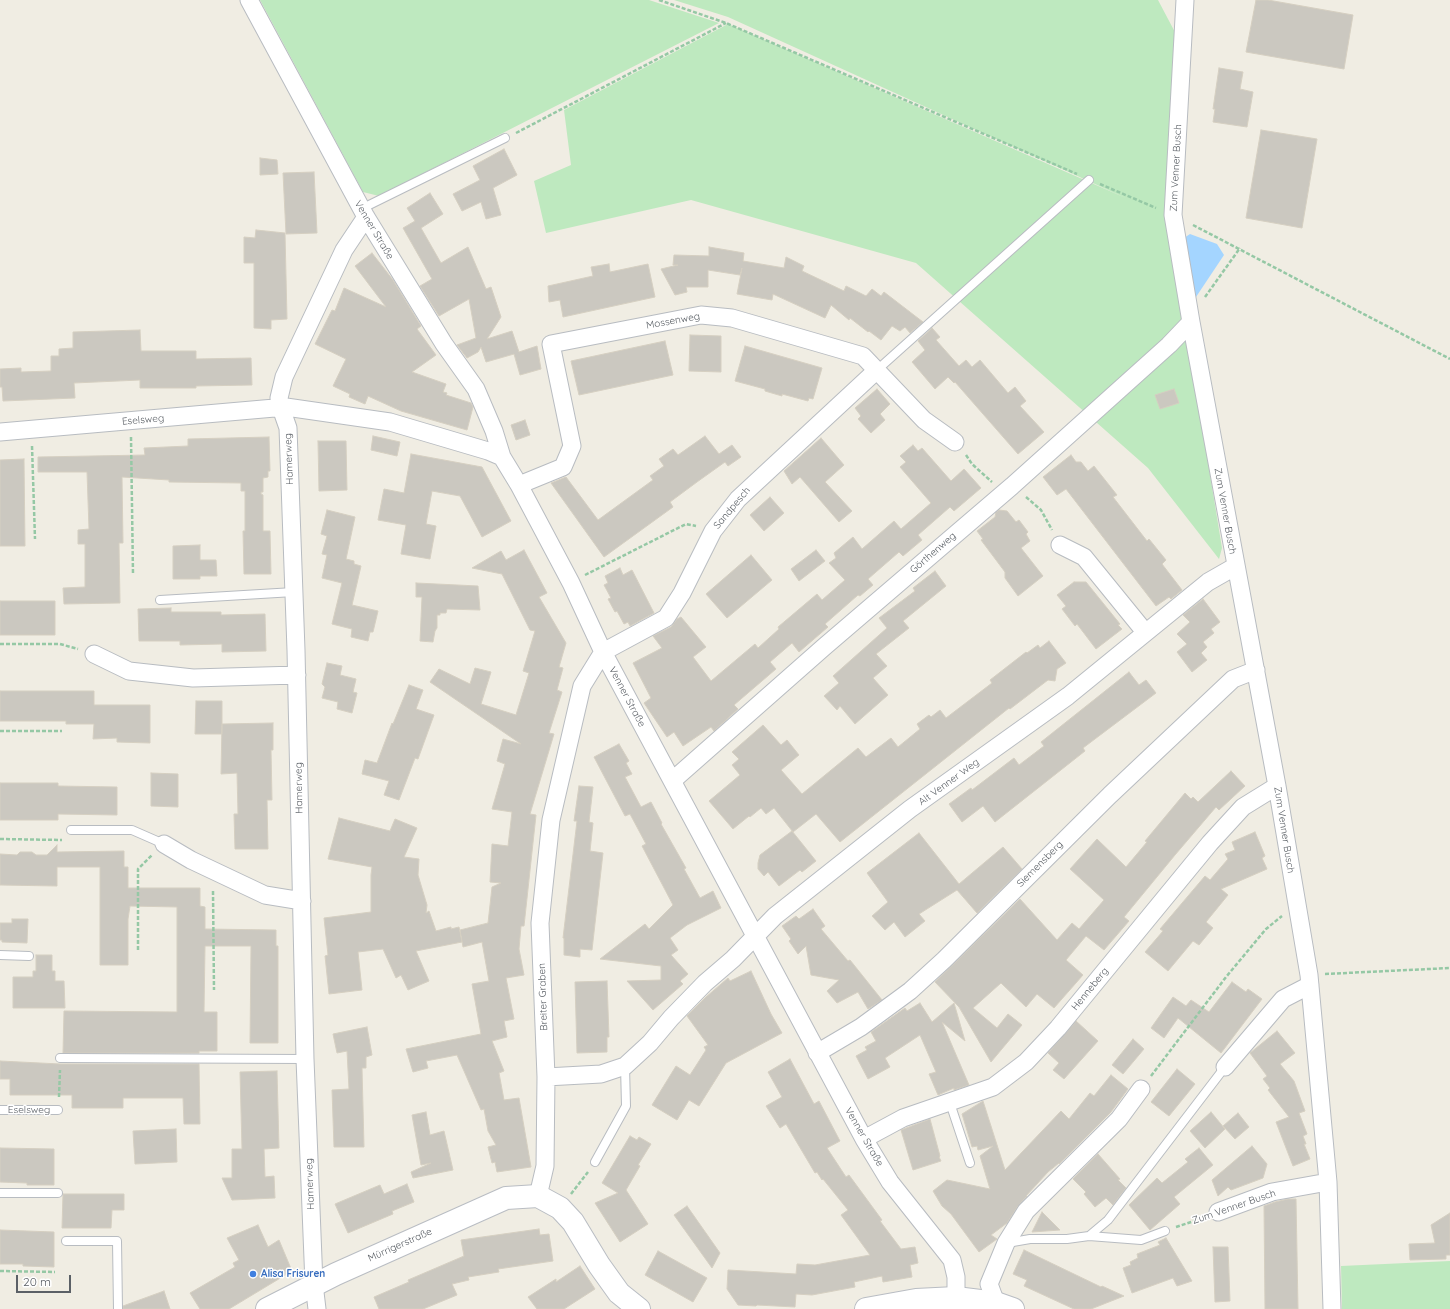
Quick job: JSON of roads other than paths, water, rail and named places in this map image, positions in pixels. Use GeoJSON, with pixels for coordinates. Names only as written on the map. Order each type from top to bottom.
{"type":"FeatureCollection","features":[{"type":"Feature","properties":{"kind":"street","name":"Venner Straße"},"geometry":{"type":"LineString","coordinates":[[249,0],[364,213],[444,344],[476,389],[494,430],[502,457],[519,484],[571,583],[603,652],[864,1139],[890,1182],[952,1260],[956,1277],[956,1298]]}},
{"type":"Feature","properties":{"kind":"street","name":"Zum Venner Busch"},"geometry":{"type":"LineString","coordinates":[[1185,0],[1173,215],[1190,322],[1277,786],[1309,980],[1328,1182],[1332,1309]]}},
{"type":"Feature","properties":{"kind":"street","name":"Hamerweg"},"geometry":{"type":"LineString","coordinates":[[317,1309],[314,1284],[305,1059],[297,675],[288,428],[284,408],[279,398],[284,377],[344,250],[364,213]]}},
{"type":"Feature","properties":{"kind":"street","name":"Mossenweg"},"geometry":{"type":"LineString","coordinates":[[519,484],[563,467],[572,446],[550,344],[700,315],[732,318],[863,356],[924,420],[955,442]]}},
{"type":"Feature","properties":{"kind":"street","name":"Görthenweg"},"geometry":{"type":"LineString","coordinates":[[672,781],[824,647],[1012,486],[1169,345],[1190,322]]}},
{"type":"Feature","properties":{"kind":"street","name":"Sandpesch"},"geometry":{"type":"LineString","coordinates":[[603,652],[666,618],[682,593],[713,531],[738,499],[877,370]]}},
{"type":"Feature","properties":{"kind":"street","name":"Eselsweg"},"geometry":{"type":"LineString","coordinates":[[0,432],[284,408]]}},
{"type":"Feature","properties":{"kind":"street"},"geometry":{"type":"LineString","coordinates":[[284,408],[390,422],[488,451],[502,457]]}},
{"type":"Feature","properties":{"kind":"street"},"geometry":{"type":"LineString","coordinates":[[1060,545],[1084,557],[1145,632]]}},
{"type":"Feature","properties":{"kind":"street","name":"Alt Venner Weg"},"geometry":{"type":"LineString","coordinates":[[755,935],[775,916],[910,809],[1068,696],[1208,582],[1236,566]]}},
{"type":"Feature","properties":{"kind":"street","name":"Breiter Graben"},"geometry":{"type":"LineString","coordinates":[[538,1196],[545,1166],[546,1077],[540,923],[551,820],[582,686],[603,652]]}},
{"type":"Feature","properties":{"kind":"street"},"geometry":{"type":"LineString","coordinates":[[94,654],[129,671],[193,678],[297,675]]}},
{"type":"Feature","properties":{"kind":"street","name":"Siemensberg"},"geometry":{"type":"LineString","coordinates":[[818,1052],[861,1027],[910,992],[1110,795],[1233,679],[1256,670]]}},
{"type":"Feature","properties":{"kind":"street","name":"Henneberg"},"geometry":{"type":"LineString","coordinates":[[864,1139],[903,1118],[950,1103],[992,1087],[1026,1062],[1058,1028],[1210,843],[1243,807],[1277,786]]}},
{"type":"Feature","properties":{"kind":"street"},"geometry":{"type":"LineString","coordinates":[[164,844],[192,860],[265,895],[302,901]]}},
{"type":"Feature","properties":{"kind":"street"},"geometry":{"type":"LineString","coordinates":[[546,1077],[601,1074],[625,1066],[650,1044],[705,983],[733,959],[755,935]]}},
{"type":"Feature","properties":{"kind":"street"},"geometry":{"type":"LineString","coordinates":[[1226,1067],[1283,999],[1309,980]]}},
{"type":"Feature","properties":{"kind":"street"},"geometry":{"type":"LineString","coordinates":[[1004,1306],[989,1284],[1006,1243],[1026,1211],[1119,1119],[1141,1089]]}},
{"type":"Feature","properties":{"kind":"street","name":"Zum Venner Busch"},"geometry":{"type":"LineString","coordinates":[[1218,1212],[1272,1192],[1328,1182]]}},
{"type":"Feature","properties":{"kind":"street"},"geometry":{"type":"LineString","coordinates":[[538,1196],[560,1208],[573,1222],[599,1265],[619,1293],[639,1309]]}},
{"type":"Feature","properties":{"kind":"street","name":"Mürrigerstraße"},"geometry":{"type":"LineString","coordinates":[[267,1309],[314,1284],[506,1198],[538,1196]]}},
{"type":"Feature","properties":{"kind":"street"},"geometry":{"type":"LineString","coordinates":[[866,1309],[916,1300],[956,1298],[1004,1306]]}},
{"type":"Feature","properties":{"kind":"lane"},"geometry":{"type":"LineString","coordinates":[[364,213],[505,138]]}},
{"type":"Feature","properties":{"kind":"lane"},"geometry":{"type":"LineString","coordinates":[[877,370],[1089,180]]}},
{"type":"Feature","properties":{"kind":"lane"},"geometry":{"type":"LineString","coordinates":[[160,600],[294,592]]}},
{"type":"Feature","properties":{"kind":"lane"},"geometry":{"type":"LineString","coordinates":[[71,830],[132,830],[164,844]]}},
{"type":"Feature","properties":{"kind":"lane"},"geometry":{"type":"LineString","coordinates":[[0,955],[29,956]]}},
{"type":"Feature","properties":{"kind":"lane"},"geometry":{"type":"LineString","coordinates":[[60,1058],[305,1059]]}},
{"type":"Feature","properties":{"kind":"lane"},"geometry":{"type":"LineString","coordinates":[[596,1162],[626,1106],[625,1066]]}},
{"type":"Feature","properties":{"kind":"lane"},"geometry":{"type":"LineString","coordinates":[[1089,1236],[1108,1220],[1226,1067]]}},
{"type":"Feature","properties":{"kind":"lane"},"geometry":{"type":"LineString","coordinates":[[950,1103],[970,1163]]}},
{"type":"Feature","properties":{"kind":"lane","name":"Eselsweg"},"geometry":{"type":"LineString","coordinates":[[0,1110],[58,1110]]}},
{"type":"Feature","properties":{"kind":"lane"},"geometry":{"type":"LineString","coordinates":[[0,1193],[58,1193]]}},
{"type":"Feature","properties":{"kind":"lane"},"geometry":{"type":"LineString","coordinates":[[1006,1243],[1030,1239],[1067,1239],[1089,1236],[1141,1240],[1165,1231]]}},
{"type":"Feature","properties":{"kind":"lane"},"geometry":{"type":"LineString","coordinates":[[66,1241],[117,1241],[118,1309]]}},
{"type":"Feature","properties":{"kind":"water"},"geometry":{"type":"Polygon","coordinates":[[[1190,234],[1217,244],[1224,255],[1194,300],[1184,238],[1190,234]]]}},
{"type":"Feature","properties":{"kind":"place","name":"Alisa Frisuren"},"geometry":{"type":"Point","coordinates":[253,1274]}}]}
